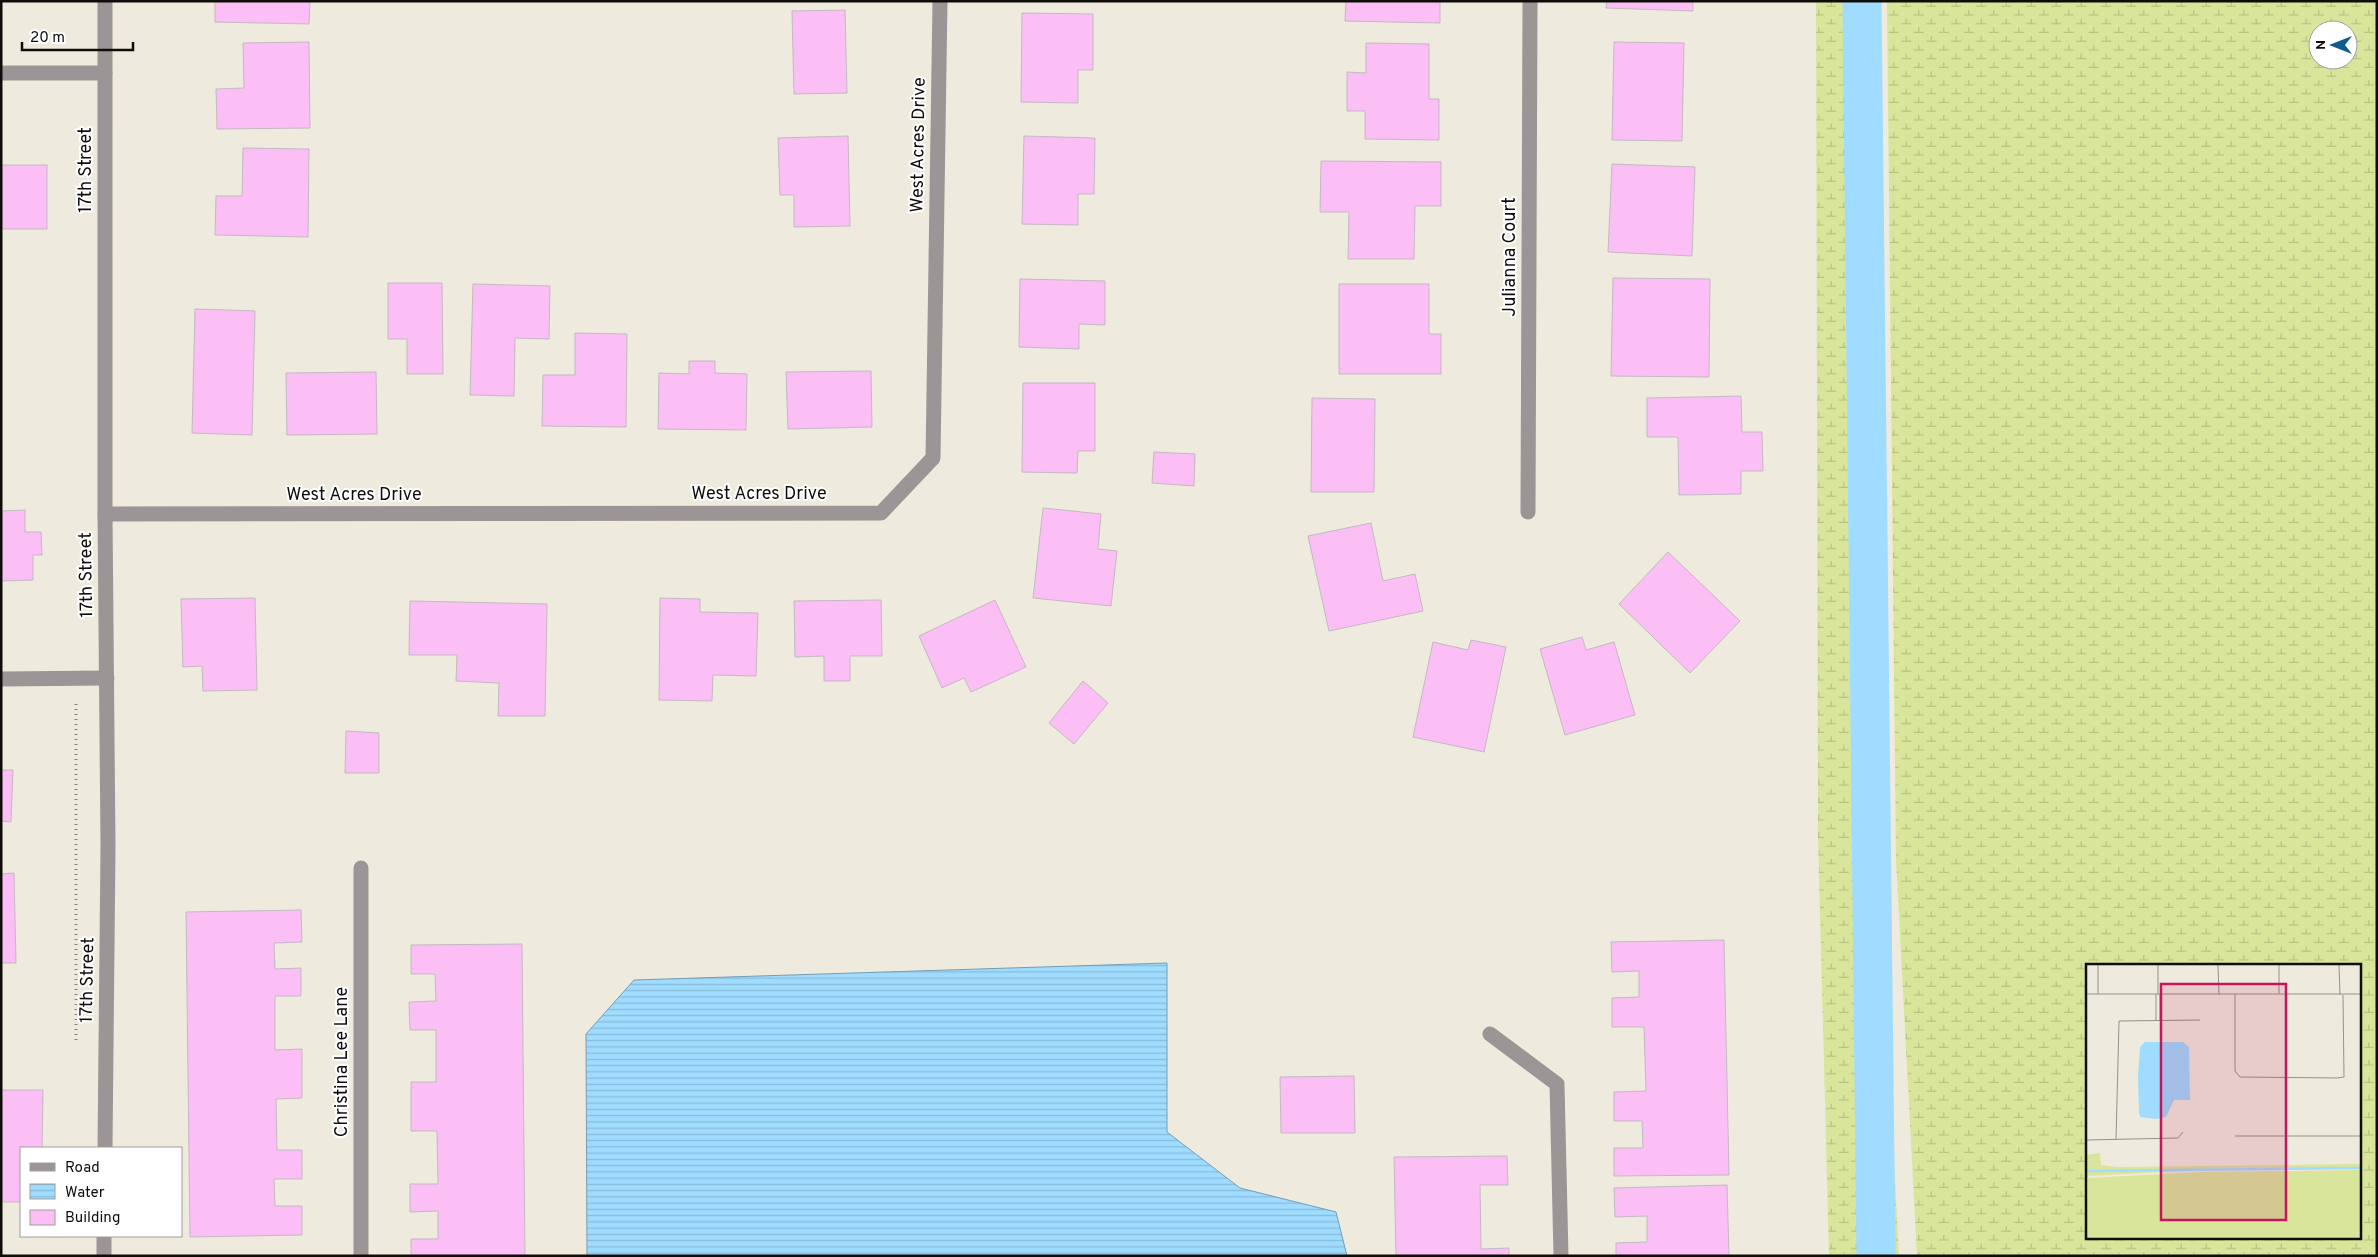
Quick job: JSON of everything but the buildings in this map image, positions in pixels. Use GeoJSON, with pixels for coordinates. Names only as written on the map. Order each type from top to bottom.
{"type":"FeatureCollection","features":[{"type":"Feature","properties":{"kind":"street","name":"17th Street"},"geometry":{"type":"LineString","coordinates":[[105,1],[105,514],[108,846],[105,1147]]}},
{"type":"Feature","properties":{"kind":"street","name":"West Acres Drive"},"geometry":{"type":"LineString","coordinates":[[105,514],[881,513],[933,458],[940,1]]}},
{"type":"Feature","properties":{"kind":"street","name":"Julianna Court"},"geometry":{"type":"LineString","coordinates":[[1528,512],[1530,1]]}},
{"type":"Feature","properties":{"kind":"street"},"geometry":{"type":"LineString","coordinates":[[1,73],[105,73]]}},
{"type":"Feature","properties":{"kind":"street"},"geometry":{"type":"LineString","coordinates":[[1,679],[106,678]]}},
{"type":"Feature","properties":{"kind":"street","name":"Christina Lee Lane"},"geometry":{"type":"LineString","coordinates":[[361,868],[361,1256]]}},
{"type":"Feature","properties":{"kind":"street"},"geometry":{"type":"LineString","coordinates":[[1490,1034],[1557,1084],[1561,1256]]}},
{"type":"Feature","properties":{"kind":"street"},"geometry":{"type":"LineString","coordinates":[[104,1237],[104,1256]]}},
{"type":"Feature","properties":{"kind":"green space"},"geometry":{"type":"Polygon","coordinates":[[[1816,1],[1869,1],[1878,859],[1899,1256],[1829,1256],[1818,834],[1816,1]]]}},
{"type":"Feature","properties":{"kind":"green space"},"geometry":{"type":"Polygon","coordinates":[[[1887,1],[2377,1],[2377,1256],[1917,1256],[1896,859],[1887,1]]]}},
{"type":"Feature","properties":{"kind":"water"},"geometry":{"type":"Polygon","coordinates":[[[1167,963],[1167,1132],[1240,1188],[1336,1212],[1347,1256],[587,1256],[586,1034],[634,980],[1167,963]]]}},
{"type":"Feature","properties":{"kind":"waterway"},"geometry":{"type":"LineString","coordinates":[[1862,1],[1876,1256]]}}]}
